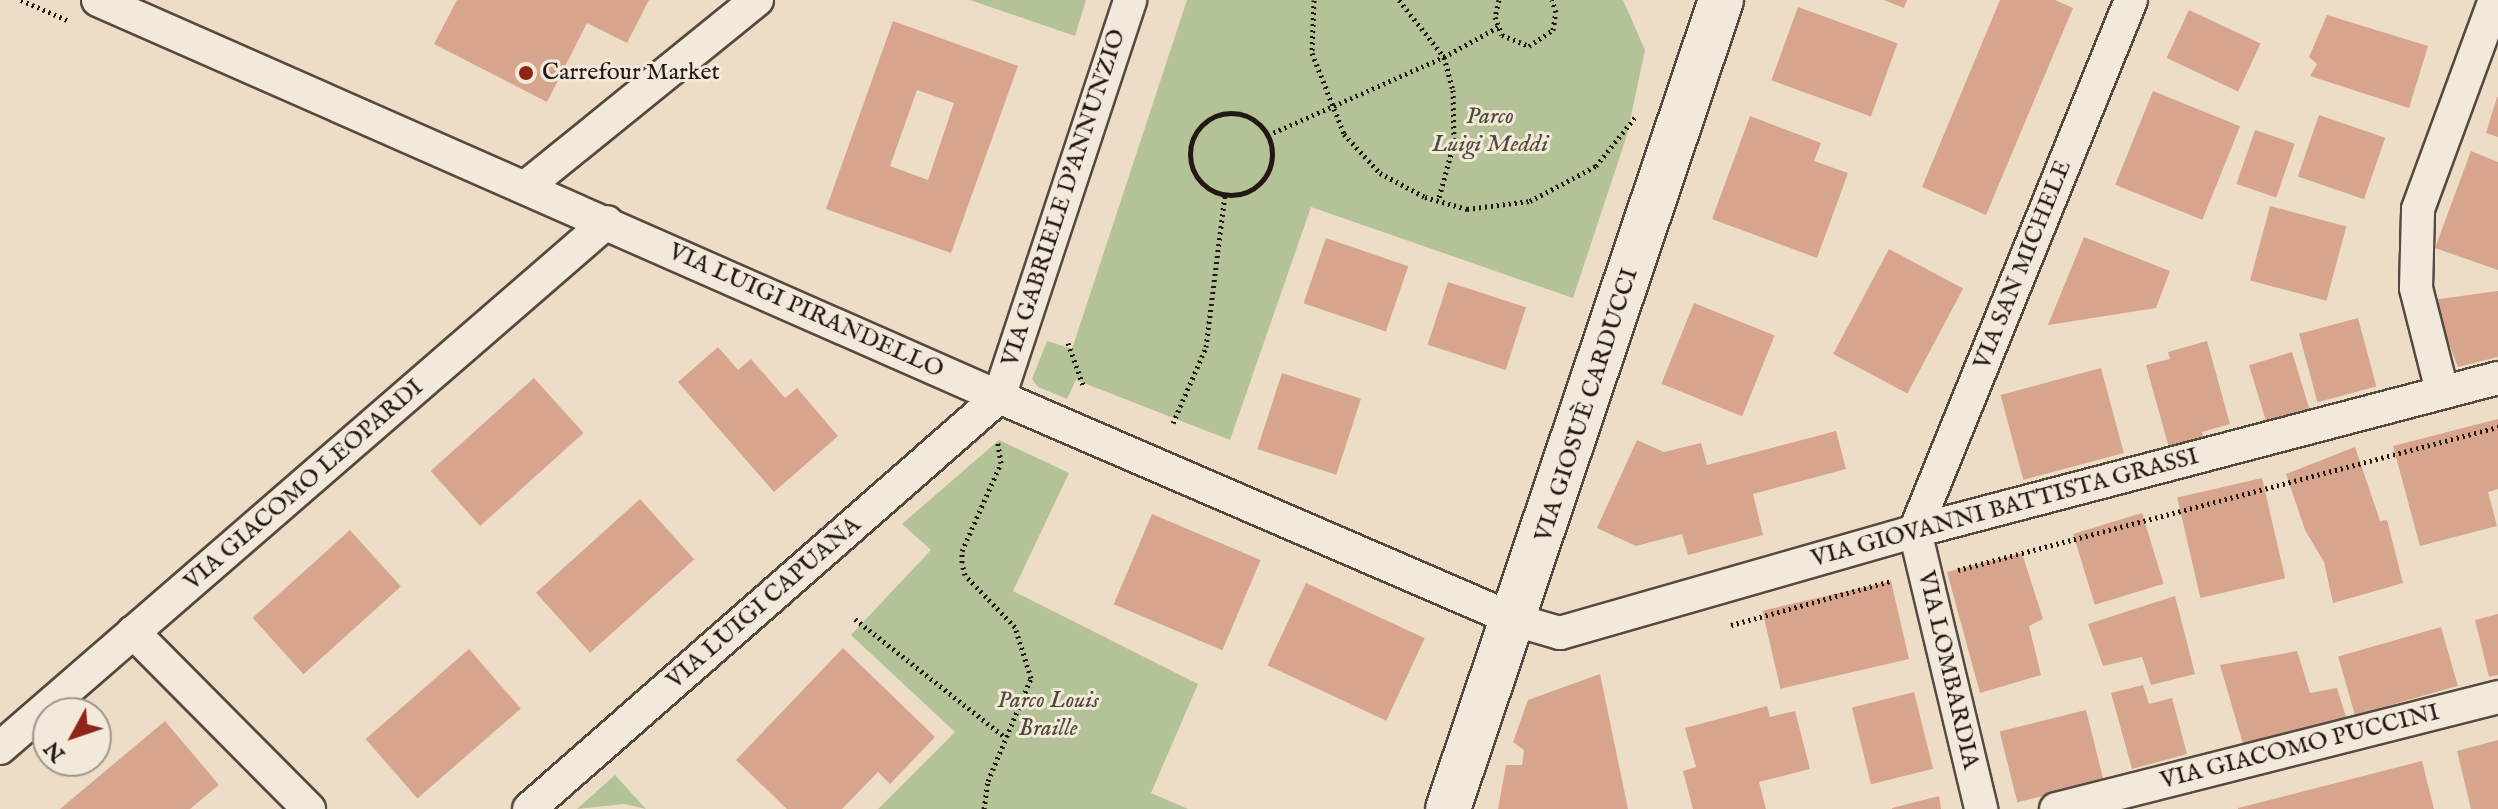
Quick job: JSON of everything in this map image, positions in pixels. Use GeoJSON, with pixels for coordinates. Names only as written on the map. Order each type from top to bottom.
{"type":"FeatureCollection","features":[{"type":"Feature","properties":{"kind":"street","name":"VIA LUIGI PIRANDELLO"},"geometry":{"type":"LineString","coordinates":[[98,0],[527,186],[999,397],[1515,620]]}},
{"type":"Feature","properties":{"kind":"street"},"geometry":{"type":"LineString","coordinates":[[527,186],[757,0]]}},
{"type":"Feature","properties":{"kind":"street","name":"VIA GABRIELE D'ANNUNZIO"},"geometry":{"type":"LineString","coordinates":[[999,397],[1130,0]]}},
{"type":"Feature","properties":{"kind":"street","name":"VIA GIOSUÈ CARDUCCI"},"geometry":{"type":"LineString","coordinates":[[1448,809],[1515,620],[1721,0]]}},
{"type":"Feature","properties":{"kind":"street","name":"VIA SAN MICHELE"},"geometry":{"type":"LineString","coordinates":[[1915,531],[2131,0]]}},
{"type":"Feature","properties":{"kind":"street"},"geometry":{"type":"LineString","coordinates":[[2442,391],[2416,288],[2418,209],[2495,0]]}},
{"type":"Feature","properties":{"kind":"street","name":"VIA GIACOMO LEOPARDI"},"geometry":{"type":"LineString","coordinates":[[0,748],[607,222]]}},
{"type":"Feature","properties":{"kind":"street","name":"VIA GIOVANNI BATTISTA GRASSI"},"geometry":{"type":"LineString","coordinates":[[1515,620],[1560,633],[1583,629],[1915,531],[2498,378]]}},
{"type":"Feature","properties":{"kind":"street","name":"VIA LUIGI CAPUANA"},"geometry":{"type":"LineString","coordinates":[[529,809],[999,397]]}},
{"type":"Feature","properties":{"kind":"street","name":"VIA LOMBARDIA"},"geometry":{"type":"LineString","coordinates":[[1915,531],[1981,809]]}},
{"type":"Feature","properties":{"kind":"street"},"geometry":{"type":"LineString","coordinates":[[133,632],[309,809]]}},
{"type":"Feature","properties":{"kind":"street","name":"VIA GIACOMO PUCCINI"},"geometry":{"type":"LineString","coordinates":[[2056,809],[2498,697]]}},
{"type":"Feature","properties":{"kind":"path"},"geometry":{"type":"LineString","coordinates":[[21,0],[78,25]]}},
{"type":"Feature","properties":{"kind":"path"},"geometry":{"type":"LineString","coordinates":[[1314,0],[1312,53],[1331,109],[1344,134],[1380,173],[1438,201],[1467,209],[1499,208],[1552,191],[1596,166],[1637,115]]}},
{"type":"Feature","properties":{"kind":"path"},"geometry":{"type":"LineString","coordinates":[[1399,0],[1444,57],[1456,116],[1438,201]]}},
{"type":"Feature","properties":{"kind":"path"},"geometry":{"type":"LineString","coordinates":[[1498,27],[1499,0]]}},
{"type":"Feature","properties":{"kind":"path"},"geometry":{"type":"LineString","coordinates":[[1498,27],[1519,45],[1538,43],[1553,30],[1554,1]]}},
{"type":"Feature","properties":{"kind":"path"},"geometry":{"type":"LineString","coordinates":[[1268,135],[1444,57],[1498,27]]}},
{"type":"Feature","properties":{"kind":"path"},"geometry":{"type":"LineString","coordinates":[[1234,112],[1248,116],[1268,135],[1273,147],[1269,173],[1251,191],[1225,195],[1201,182],[1193,170],[1191,142],[1197,130],[1220,114],[1234,112]]}},
{"type":"Feature","properties":{"kind":"path"},"geometry":{"type":"LineString","coordinates":[[1173,423],[1206,347],[1225,195]]}},
{"type":"Feature","properties":{"kind":"path"},"geometry":{"type":"LineString","coordinates":[[1068,343],[1083,385]]}},
{"type":"Feature","properties":{"kind":"path"},"geometry":{"type":"LineString","coordinates":[[970,422],[995,435],[1001,463],[962,551],[965,575],[1015,627],[1030,666],[1031,678],[988,781],[984,809]]}},
{"type":"Feature","properties":{"kind":"path"},"geometry":{"type":"LineString","coordinates":[[1955,571],[2498,427]]}},
{"type":"Feature","properties":{"kind":"path"},"geometry":{"type":"LineString","coordinates":[[1722,627],[1891,581]]}},
{"type":"Feature","properties":{"kind":"path"},"geometry":{"type":"LineString","coordinates":[[855,619],[1006,738]]}},
{"type":"Feature","properties":{"kind":"green space"},"geometry":{"type":"Polygon","coordinates":[[[970,0],[1086,0],[1075,36],[970,0]]]}},
{"type":"Feature","properties":{"kind":"green space","name":"Parco Luigi Meddi"},"geometry":{"type":"Polygon","coordinates":[[[1187,0],[1623,0],[1645,50],[1627,135],[1573,298],[1311,207],[1230,440],[1076,380],[1067,399],[1038,387],[1032,379],[1047,341],[1072,349],[1187,0]]]}},
{"type":"Feature","properties":{"kind":"green space","name":"Parco Louis Braille"},"geometry":{"type":"Polygon","coordinates":[[[999,440],[1069,473],[1013,591],[1198,684],[1151,793],[1188,809],[878,809],[955,732],[851,635],[931,550],[902,524],[999,440]]]}},
{"type":"Feature","properties":{"kind":"green space"},"geometry":{"type":"Polygon","coordinates":[[[615,775],[646,809],[624,804],[577,809],[615,775]]]}},
{"type":"Feature","properties":{"kind":"building","name":"Carrefour Market"},"geometry":{"type":"Polygon","coordinates":[[[457,0],[649,0],[627,43],[587,23],[547,102],[434,44],[457,0]]]}},
{"type":"Feature","properties":{"kind":"building"},"geometry":{"type":"Polygon","coordinates":[[[1884,0],[1907,0],[1904,8],[1884,0]]]}},
{"type":"Feature","properties":{"kind":"building"},"geometry":{"type":"Polygon","coordinates":[[[2000,0],[2055,0],[2073,8],[1986,215],[1922,187],[2000,0]]]}},
{"type":"Feature","properties":{"kind":"building"},"geometry":{"type":"Polygon","coordinates":[[[1798,7],[1898,43],[1871,117],[1771,80],[1798,7]]]}},
{"type":"Feature","properties":{"kind":"building"},"geometry":{"type":"Polygon","coordinates":[[[2189,10],[2261,43],[2238,91],[2167,58],[2189,10]]]}},
{"type":"Feature","properties":{"kind":"building"},"geometry":{"type":"Polygon","coordinates":[[[2327,15],[2428,46],[2409,108],[2310,76],[2317,64],[2309,57],[2327,15]]]}},
{"type":"Feature","properties":{"kind":"building"},"geometry":{"type":"Polygon","coordinates":[[[893,21],[1018,66],[951,253],[826,209],[893,21]],[[917,90],[890,166],[928,180],[954,103],[917,90]]]}},
{"type":"Feature","properties":{"kind":"building"},"geometry":{"type":"Polygon","coordinates":[[[2153,91],[2240,126],[2202,220],[2115,185],[2153,91]]]}},
{"type":"Feature","properties":{"kind":"building"},"geometry":{"type":"Polygon","coordinates":[[[2498,97],[2498,137],[2486,133],[2498,97]]]}},
{"type":"Feature","properties":{"kind":"building"},"geometry":{"type":"Polygon","coordinates":[[[2319,115],[2385,138],[2364,199],[2298,176],[2319,115]]]}},
{"type":"Feature","properties":{"kind":"building"},"geometry":{"type":"Polygon","coordinates":[[[1750,116],[1821,143],[1814,161],[1848,173],[1817,258],[1712,219],[1750,116]]]}},
{"type":"Feature","properties":{"kind":"building"},"geometry":{"type":"Polygon","coordinates":[[[2255,130],[2295,144],[2276,198],[2236,184],[2255,130]]]}},
{"type":"Feature","properties":{"kind":"building"},"geometry":{"type":"Polygon","coordinates":[[[2471,151],[2498,162],[2498,270],[2435,248],[2471,151]]]}},
{"type":"Feature","properties":{"kind":"building"},"geometry":{"type":"Polygon","coordinates":[[[2270,206],[2346,226],[2326,301],[2250,280],[2270,206]]]}},
{"type":"Feature","properties":{"kind":"building"},"geometry":{"type":"Polygon","coordinates":[[[2084,237],[2170,271],[2156,308],[2048,325],[2084,237]]]}},
{"type":"Feature","properties":{"kind":"building"},"geometry":{"type":"Polygon","coordinates":[[[1326,238],[1408,266],[1386,332],[1304,303],[1326,238]]]}},
{"type":"Feature","properties":{"kind":"building"},"geometry":{"type":"Polygon","coordinates":[[[1889,249],[1963,288],[1907,394],[1833,354],[1889,249]]]}},
{"type":"Feature","properties":{"kind":"building"},"geometry":{"type":"Polygon","coordinates":[[[1448,282],[1526,307],[1506,370],[1428,345],[1448,282]]]}},
{"type":"Feature","properties":{"kind":"building"},"geometry":{"type":"Polygon","coordinates":[[[2498,291],[2498,357],[2458,367],[2432,300],[2498,291]]]}},
{"type":"Feature","properties":{"kind":"building"},"geometry":{"type":"Polygon","coordinates":[[[1694,303],[1775,336],[1742,416],[1661,384],[1694,303]]]}},
{"type":"Feature","properties":{"kind":"building"},"geometry":{"type":"Polygon","coordinates":[[[2358,318],[2376,387],[2317,402],[2299,334],[2358,318]]]}},
{"type":"Feature","properties":{"kind":"building"},"geometry":{"type":"Polygon","coordinates":[[[2207,341],[2230,424],[2202,432],[2204,439],[2169,448],[2146,365],[2170,359],[2168,352],[2207,341]]]}},
{"type":"Feature","properties":{"kind":"building"},"geometry":{"type":"Polygon","coordinates":[[[718,347],[738,370],[751,359],[785,398],[797,388],[838,436],[774,492],[678,382],[718,347]]]}},
{"type":"Feature","properties":{"kind":"building"},"geometry":{"type":"Polygon","coordinates":[[[2292,352],[2310,412],[2267,425],[2249,365],[2292,352]]]}},
{"type":"Feature","properties":{"kind":"building"},"geometry":{"type":"Polygon","coordinates":[[[2101,368],[2124,453],[2023,480],[2001,395],[2101,368]]]}},
{"type":"Feature","properties":{"kind":"building"},"geometry":{"type":"Polygon","coordinates":[[[1282,373],[1361,399],[1336,475],[1257,449],[1282,373]]]}},
{"type":"Feature","properties":{"kind":"building"},"geometry":{"type":"Polygon","coordinates":[[[534,378],[584,433],[480,526],[431,471],[534,378]]]}},
{"type":"Feature","properties":{"kind":"building"},"geometry":{"type":"Polygon","coordinates":[[[2498,419],[2498,489],[2488,492],[2497,526],[2420,546],[2393,446],[2498,419]]]}},
{"type":"Feature","properties":{"kind":"building"},"geometry":{"type":"Polygon","coordinates":[[[1836,431],[1846,469],[1753,494],[1763,535],[1688,555],[1682,534],[1636,546],[1597,528],[1637,440],[1664,452],[1701,443],[1707,465],[1836,431]]]}},
{"type":"Feature","properties":{"kind":"building"},"geometry":{"type":"Polygon","coordinates":[[[2355,447],[2380,521],[2387,520],[2403,583],[2333,603],[2324,562],[2305,530],[2286,474],[2355,447]]]}},
{"type":"Feature","properties":{"kind":"building"},"geometry":{"type":"Polygon","coordinates":[[[2262,478],[2285,578],[2200,598],[2177,498],[2262,478]]]}},
{"type":"Feature","properties":{"kind":"building"},"geometry":{"type":"Polygon","coordinates":[[[640,499],[694,559],[590,653],[536,593],[640,499]]]}},
{"type":"Feature","properties":{"kind":"building"},"geometry":{"type":"Polygon","coordinates":[[[2142,513],[2164,584],[2095,605],[2073,534],[2142,513]]]}},
{"type":"Feature","properties":{"kind":"building"},"geometry":{"type":"Polygon","coordinates":[[[1152,514],[1261,560],[1222,650],[1114,604],[1152,514]]]}},
{"type":"Feature","properties":{"kind":"building"},"geometry":{"type":"Polygon","coordinates":[[[350,530],[401,586],[304,674],[253,618],[350,530]]]}},
{"type":"Feature","properties":{"kind":"building"},"geometry":{"type":"Polygon","coordinates":[[[2022,553],[2043,619],[2029,626],[2041,675],[1980,693],[1947,572],[2022,553]]]}},
{"type":"Feature","properties":{"kind":"building"},"geometry":{"type":"Polygon","coordinates":[[[1891,581],[1909,659],[1780,689],[1762,611],[1891,581]]]}},
{"type":"Feature","properties":{"kind":"building"},"geometry":{"type":"Polygon","coordinates":[[[1306,583],[1425,638],[1386,721],[1268,665],[1306,583]]]}},
{"type":"Feature","properties":{"kind":"building"},"geometry":{"type":"Polygon","coordinates":[[[2175,596],[2195,674],[2151,685],[2142,657],[2103,666],[2088,624],[2175,596]]]}},
{"type":"Feature","properties":{"kind":"building"},"geometry":{"type":"Polygon","coordinates":[[[2498,614],[2498,675],[2489,677],[2475,620],[2498,614]]]}},
{"type":"Feature","properties":{"kind":"building"},"geometry":{"type":"Polygon","coordinates":[[[2441,627],[2458,686],[2355,715],[2338,656],[2441,627]]]}},
{"type":"Feature","properties":{"kind":"building"},"geometry":{"type":"Polygon","coordinates":[[[843,648],[935,737],[890,784],[878,772],[842,809],[787,809],[736,760],[843,648]]]}},
{"type":"Feature","properties":{"kind":"building"},"geometry":{"type":"Polygon","coordinates":[[[469,649],[521,709],[417,799],[366,739],[469,649]]]}},
{"type":"Feature","properties":{"kind":"building"},"geometry":{"type":"Polygon","coordinates":[[[2297,651],[2310,693],[2337,688],[2347,720],[2243,744],[2220,665],[2297,651]]]}},
{"type":"Feature","properties":{"kind":"building"},"geometry":{"type":"Polygon","coordinates":[[[1600,674],[1628,809],[1498,809],[1506,765],[1522,765],[1524,750],[1513,742],[1528,700],[1600,674]]]}},
{"type":"Feature","properties":{"kind":"building"},"geometry":{"type":"Polygon","coordinates":[[[2143,685],[2149,704],[2172,698],[2187,754],[2132,769],[2111,693],[2143,685]]]}},
{"type":"Feature","properties":{"kind":"building"},"geometry":{"type":"Polygon","coordinates":[[[1914,692],[1933,769],[1871,784],[1852,707],[1914,692]]]}},
{"type":"Feature","properties":{"kind":"building"},"geometry":{"type":"Polygon","coordinates":[[[1767,706],[1770,717],[1795,711],[1810,769],[1759,782],[1766,809],[1693,809],[1683,771],[1696,767],[1685,728],[1767,706]]]}},
{"type":"Feature","properties":{"kind":"building"},"geometry":{"type":"Polygon","coordinates":[[[2086,710],[2104,781],[2017,802],[2000,732],[2086,710]]]}},
{"type":"Feature","properties":{"kind":"building"},"geometry":{"type":"Polygon","coordinates":[[[165,721],[219,785],[190,809],[60,809],[98,777],[112,777],[112,765],[165,721]]]}},
{"type":"Feature","properties":{"kind":"building"},"geometry":{"type":"Polygon","coordinates":[[[2498,740],[2498,809],[2471,809],[2457,751],[2498,740]]]}},
{"type":"Feature","properties":{"kind":"building"},"geometry":{"type":"Polygon","coordinates":[[[2422,761],[2434,809],[2238,809],[2238,808],[2422,761]]]}},
{"type":"Feature","properties":{"kind":"building"},"geometry":{"type":"Polygon","coordinates":[[[1939,796],[1941,809],[1892,809],[1892,808],[1939,796]]]}},
{"type":"Feature","properties":{"kind":"place","name":"Carrefour Market"},"geometry":{"type":"Point","coordinates":[526,73]}}]}
